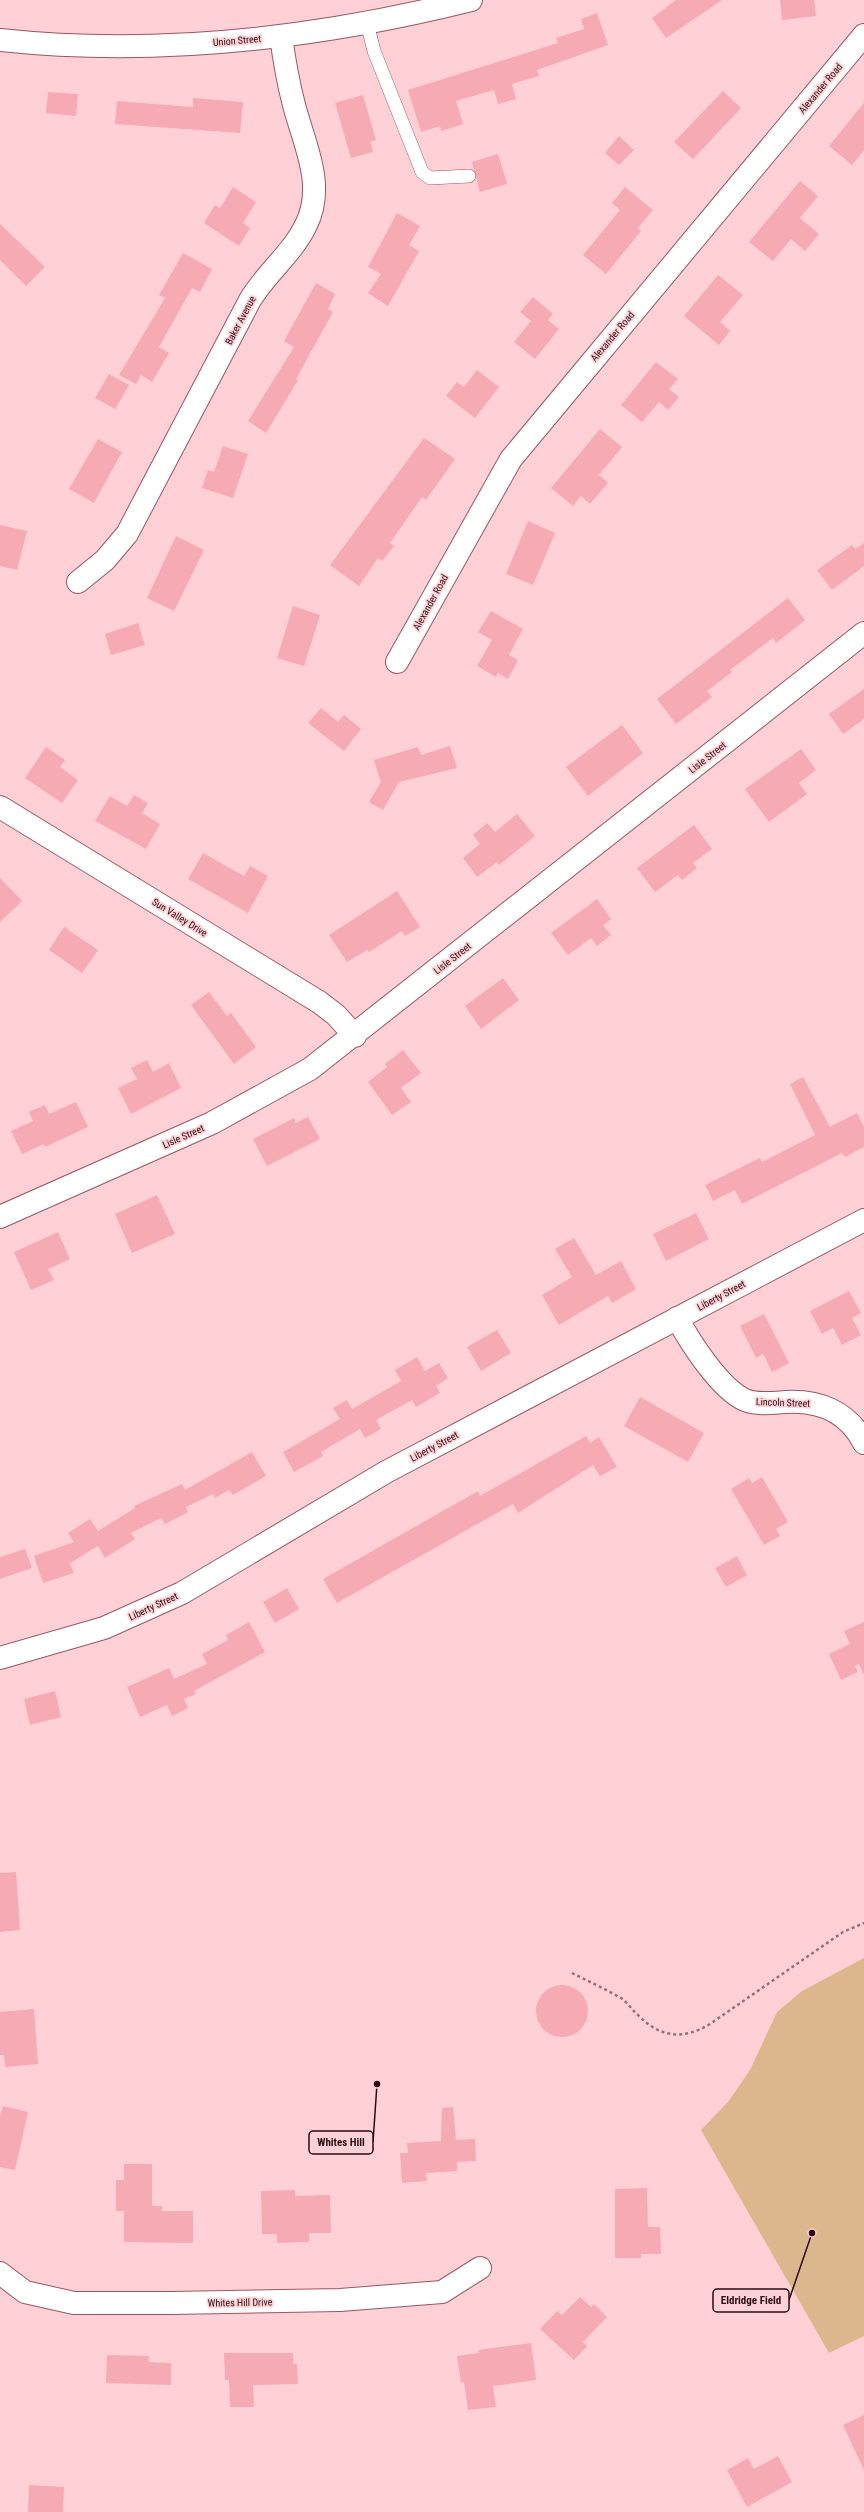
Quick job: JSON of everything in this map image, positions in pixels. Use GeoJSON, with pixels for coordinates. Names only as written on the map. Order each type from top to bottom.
{"type":"FeatureCollection","features":[{"type":"Feature","properties":{"kind":"street","name":"Union Street"},"geometry":{"type":"LineString","coordinates":[[0,40],[48,45],[152,45],[281,36],[367,23],[420,6],[471,0]]}},
{"type":"Feature","properties":{"kind":"street","name":"Alexander Road"},"geometry":{"type":"LineString","coordinates":[[397,662],[510,459],[864,35]]}},
{"type":"Feature","properties":{"kind":"street","name":"Baker Avenue"},"geometry":{"type":"LineString","coordinates":[[78,582],[105,560],[126,534],[253,295],[296,242],[311,214],[314,194],[313,172],[290,89],[281,36]]}},
{"type":"Feature","properties":{"kind":"street","name":"Lisle Street"},"geometry":{"type":"LineString","coordinates":[[0,1217],[212,1123],[310,1070],[864,633]]}},
{"type":"Feature","properties":{"kind":"street","name":"Sun Valley Drive"},"geometry":{"type":"LineString","coordinates":[[0,807],[319,1002],[336,1015],[354,1036]]}},
{"type":"Feature","properties":{"kind":"street","name":"Liberty Street"},"geometry":{"type":"LineString","coordinates":[[0,1658],[104,1628],[182,1593],[386,1472],[864,1220]]}},
{"type":"Feature","properties":{"kind":"street","name":"Lincoln Street"},"geometry":{"type":"LineString","coordinates":[[677,1318],[691,1341],[714,1371],[737,1395],[756,1402],[801,1401],[825,1406],[845,1419],[864,1442]]}},
{"type":"Feature","properties":{"kind":"street","name":"Whites Hill Drive"},"geometry":{"type":"LineString","coordinates":[[0,2273],[26,2292],[74,2303],[170,2303],[340,2300],[442,2292],[480,2268]]}},
{"type":"Feature","properties":{"kind":"lane"},"geometry":{"type":"LineString","coordinates":[[367,23],[374,51],[422,172],[430,178],[468,176]]}},
{"type":"Feature","properties":{"kind":"path"},"geometry":{"type":"LineString","coordinates":[[572,1973],[621,1998],[647,2023],[656,2029],[676,2035],[692,2034],[710,2024],[843,1932],[864,1923]]}},
{"type":"Feature","properties":{"kind":"shaded area"},"geometry":{"type":"Polygon","coordinates":[[[864,1958],[864,2336],[829,2353],[701,2130],[728,2102],[750,2070],[777,2012],[802,1991],[864,1958]]]}},
{"type":"Feature","properties":{"kind":"building"},"geometry":{"type":"Polygon","coordinates":[[[676,0],[722,0],[666,38],[652,18],[676,0]]]}},
{"type":"Feature","properties":{"kind":"building"},"geometry":{"type":"Polygon","coordinates":[[[780,0],[814,0],[816,16],[782,20],[780,0]]]}},
{"type":"Feature","properties":{"kind":"building"},"geometry":{"type":"Polygon","coordinates":[[[597,13],[608,45],[537,70],[539,76],[512,84],[516,99],[498,104],[494,90],[456,101],[463,124],[441,131],[440,126],[421,132],[408,90],[558,43],[556,38],[584,29],[581,19],[597,13]]]}},
{"type":"Feature","properties":{"kind":"building"},"geometry":{"type":"Polygon","coordinates":[[[723,91],[741,108],[693,159],[674,142],[723,91]]]}},
{"type":"Feature","properties":{"kind":"building"},"geometry":{"type":"Polygon","coordinates":[[[48,92],[78,94],[76,116],[46,113],[48,92]]]}},
{"type":"Feature","properties":{"kind":"building"},"geometry":{"type":"Polygon","coordinates":[[[363,95],[376,140],[370,142],[373,152],[351,158],[335,103],[363,95]]]}},
{"type":"Feature","properties":{"kind":"building"},"geometry":{"type":"Polygon","coordinates":[[[193,98],[243,102],[240,133],[115,124],[117,101],[193,107],[193,98]]]}},
{"type":"Feature","properties":{"kind":"building"},"geometry":{"type":"Polygon","coordinates":[[[864,103],[864,150],[852,165],[829,146],[864,103]]]}},
{"type":"Feature","properties":{"kind":"building"},"geometry":{"type":"Polygon","coordinates":[[[619,136],[634,150],[619,165],[605,153],[619,136]]]}},
{"type":"Feature","properties":{"kind":"building"},"geometry":{"type":"Polygon","coordinates":[[[498,154],[507,184],[480,192],[472,162],[498,154]]]}},
{"type":"Feature","properties":{"kind":"building"},"geometry":{"type":"Polygon","coordinates":[[[800,181],[818,196],[800,218],[819,234],[805,251],[791,239],[773,261],[749,242],[800,181]]]}},
{"type":"Feature","properties":{"kind":"building"},"geometry":{"type":"Polygon","coordinates":[[[233,187],[256,202],[243,223],[250,228],[239,246],[204,223],[215,205],[220,208],[233,187]]]}},
{"type":"Feature","properties":{"kind":"building"},"geometry":{"type":"Polygon","coordinates":[[[625,187],[653,210],[638,228],[641,231],[606,274],[583,255],[620,210],[612,203],[625,187]]]}},
{"type":"Feature","properties":{"kind":"building"},"geometry":{"type":"Polygon","coordinates":[[[397,213],[420,226],[409,245],[419,251],[388,306],[368,293],[381,274],[368,267],[397,213]]]}},
{"type":"Feature","properties":{"kind":"building"},"geometry":{"type":"Polygon","coordinates":[[[0,224],[45,267],[26,286],[0,260],[0,224]]]}},
{"type":"Feature","properties":{"kind":"building"},"geometry":{"type":"Polygon","coordinates":[[[183,253],[212,269],[200,292],[192,288],[159,347],[169,353],[152,382],[141,375],[136,384],[119,375],[165,298],[159,295],[183,253]]]}},
{"type":"Feature","properties":{"kind":"building"},"geometry":{"type":"Polygon","coordinates":[[[718,275],[743,295],[720,322],[730,331],[719,345],[684,316],[718,275]]]}},
{"type":"Feature","properties":{"kind":"building"},"geometry":{"type":"Polygon","coordinates":[[[316,283],[335,294],[328,309],[333,312],[296,379],[298,380],[266,433],[248,421],[294,347],[284,341],[316,283]]]}},
{"type":"Feature","properties":{"kind":"building"},"geometry":{"type":"Polygon","coordinates":[[[533,297],[553,314],[548,320],[559,329],[535,359],[514,342],[531,321],[520,312],[533,297]]]}},
{"type":"Feature","properties":{"kind":"building"},"geometry":{"type":"Polygon","coordinates":[[[656,362],[678,379],[669,389],[679,397],[668,410],[659,402],[642,422],[621,405],[656,362]]]}},
{"type":"Feature","properties":{"kind":"building"},"geometry":{"type":"Polygon","coordinates":[[[477,370],[499,387],[475,418],[446,396],[457,382],[464,387],[477,370]]]}},
{"type":"Feature","properties":{"kind":"building"},"geometry":{"type":"Polygon","coordinates":[[[109,374],[129,385],[115,409],[95,398],[109,374]]]}},
{"type":"Feature","properties":{"kind":"building"},"geometry":{"type":"Polygon","coordinates":[[[600,429],[622,447],[599,475],[608,483],[590,504],[581,496],[573,506],[551,488],[600,429]]]}},
{"type":"Feature","properties":{"kind":"building"},"geometry":{"type":"Polygon","coordinates":[[[424,438],[455,459],[426,500],[422,497],[390,543],[394,546],[382,561],[378,558],[359,586],[330,565],[424,438]]]}},
{"type":"Feature","properties":{"kind":"building"},"geometry":{"type":"Polygon","coordinates":[[[98,439],[122,452],[94,503],[69,489],[98,439]]]}},
{"type":"Feature","properties":{"kind":"building"},"geometry":{"type":"Polygon","coordinates":[[[223,446],[248,454],[233,498],[202,488],[208,470],[214,472],[223,446]]]}},
{"type":"Feature","properties":{"kind":"building"},"geometry":{"type":"Polygon","coordinates":[[[528,521],[555,533],[533,585],[506,574],[528,521]]]}},
{"type":"Feature","properties":{"kind":"building"},"geometry":{"type":"Polygon","coordinates":[[[0,525],[27,531],[17,570],[0,566],[0,525]]]}},
{"type":"Feature","properties":{"kind":"building"},"geometry":{"type":"Polygon","coordinates":[[[176,536],[204,550],[174,611],[147,598],[176,536]]]}},
{"type":"Feature","properties":{"kind":"building"},"geometry":{"type":"Polygon","coordinates":[[[864,543],[864,566],[832,590],[817,570],[852,545],[855,549],[864,543]]]}},
{"type":"Feature","properties":{"kind":"building"},"geometry":{"type":"Polygon","coordinates":[[[788,598],[805,620],[776,643],[773,638],[730,670],[732,672],[707,691],[712,697],[676,724],[657,699],[788,598]]]}},
{"type":"Feature","properties":{"kind":"building"},"geometry":{"type":"Polygon","coordinates":[[[293,606],[320,615],[304,666],[277,658],[293,606]]]}},
{"type":"Feature","properties":{"kind":"building"},"geometry":{"type":"Polygon","coordinates":[[[491,611],[523,629],[509,655],[518,660],[508,679],[498,673],[496,677],[477,666],[492,640],[478,632],[491,611]]]}},
{"type":"Feature","properties":{"kind":"building"},"geometry":{"type":"Polygon","coordinates":[[[138,623],[145,645],[111,655],[105,634],[138,623]]]}},
{"type":"Feature","properties":{"kind":"building"},"geometry":{"type":"Polygon","coordinates":[[[864,689],[864,719],[843,734],[829,714],[864,689]]]}},
{"type":"Feature","properties":{"kind":"building"},"geometry":{"type":"Polygon","coordinates":[[[321,708],[338,722],[344,715],[361,729],[344,751],[308,723],[321,708]]]}},
{"type":"Feature","properties":{"kind":"building"},"geometry":{"type":"Polygon","coordinates":[[[622,725],[643,753],[588,796],[566,767],[622,725]]]}},
{"type":"Feature","properties":{"kind":"building"},"geometry":{"type":"Polygon","coordinates":[[[450,746],[457,768],[399,782],[383,810],[369,802],[381,782],[374,760],[418,747],[421,755],[450,746]]]}},
{"type":"Feature","properties":{"kind":"building"},"geometry":{"type":"Polygon","coordinates":[[[46,747],[65,760],[60,767],[78,780],[62,803],[25,778],[46,747]]]}},
{"type":"Feature","properties":{"kind":"building"},"geometry":{"type":"Polygon","coordinates":[[[801,749],[816,770],[799,783],[807,794],[769,822],[745,789],[801,749]]]}},
{"type":"Feature","properties":{"kind":"building"},"geometry":{"type":"Polygon","coordinates":[[[134,795],[148,803],[142,813],[160,824],[146,849],[95,821],[110,796],[127,806],[134,795]]]}},
{"type":"Feature","properties":{"kind":"building"},"geometry":{"type":"Polygon","coordinates":[[[517,814],[535,836],[499,865],[497,862],[477,877],[463,858],[480,844],[473,835],[487,823],[495,832],[517,814]]]}},
{"type":"Feature","properties":{"kind":"building"},"geometry":{"type":"Polygon","coordinates":[[[694,825],[712,849],[693,863],[697,868],[682,880],[678,875],[655,892],[637,868],[694,825]]]}},
{"type":"Feature","properties":{"kind":"building"},"geometry":{"type":"Polygon","coordinates":[[[203,853],[244,876],[250,866],[268,876],[248,913],[188,879],[203,853]]]}},
{"type":"Feature","properties":{"kind":"building"},"geometry":{"type":"Polygon","coordinates":[[[0,878],[22,901],[0,922],[0,878]]]}},
{"type":"Feature","properties":{"kind":"building"},"geometry":{"type":"Polygon","coordinates":[[[397,891],[420,927],[405,936],[402,931],[369,952],[367,950],[347,962],[329,935],[397,891]]]}},
{"type":"Feature","properties":{"kind":"building"},"geometry":{"type":"Polygon","coordinates":[[[597,899],[611,919],[603,925],[611,935],[597,946],[591,938],[568,955],[551,933],[597,899]]]}},
{"type":"Feature","properties":{"kind":"building"},"geometry":{"type":"Polygon","coordinates":[[[64,927],[98,950],[82,973],[49,950],[64,927]]]}},
{"type":"Feature","properties":{"kind":"building"},"geometry":{"type":"Polygon","coordinates":[[[503,978],[519,1000],[481,1029],[465,1006],[503,978]]]}},
{"type":"Feature","properties":{"kind":"building"},"geometry":{"type":"Polygon","coordinates":[[[209,992],[227,1016],[231,1013],[256,1047],[234,1064],[191,1005],[209,992]]]}},
{"type":"Feature","properties":{"kind":"building"},"geometry":{"type":"Polygon","coordinates":[[[403,1050],[421,1073],[401,1088],[411,1102],[392,1115],[368,1082],[387,1067],[385,1064],[403,1050]]]}},
{"type":"Feature","properties":{"kind":"building"},"geometry":{"type":"Polygon","coordinates":[[[147,1060],[153,1072],[169,1063],[181,1088],[131,1114],[118,1088],[137,1079],[131,1068],[147,1060]]]}},
{"type":"Feature","properties":{"kind":"building"},"geometry":{"type":"Polygon","coordinates":[[[803,1077],[830,1127],[857,1113],[864,1127],[864,1147],[845,1157],[842,1153],[742,1204],[735,1190],[713,1201],[705,1185],[760,1158],[762,1162],[815,1135],[790,1084],[803,1077]]]}},
{"type":"Feature","properties":{"kind":"building"},"geometry":{"type":"Polygon","coordinates":[[[76,1102],[88,1127],[45,1147],[44,1144],[22,1154],[11,1131],[33,1121],[29,1112],[45,1105],[49,1114],[76,1102]]]}},
{"type":"Feature","properties":{"kind":"building"},"geometry":{"type":"Polygon","coordinates":[[[308,1117],[320,1139],[267,1166],[253,1139],[294,1118],[296,1123],[308,1117]]]}},
{"type":"Feature","properties":{"kind":"building"},"geometry":{"type":"Polygon","coordinates":[[[157,1195],[175,1234],[132,1253],[115,1214],[157,1195]]]}},
{"type":"Feature","properties":{"kind":"building"},"geometry":{"type":"Polygon","coordinates":[[[696,1213],[709,1239],[666,1261],[653,1234],[696,1213]]]}},
{"type":"Feature","properties":{"kind":"building"},"geometry":{"type":"Polygon","coordinates":[[[58,1232],[70,1259],[48,1269],[54,1280],[31,1290],[14,1252],[58,1232]]]}},
{"type":"Feature","properties":{"kind":"building"},"geometry":{"type":"Polygon","coordinates":[[[574,1238],[596,1275],[621,1261],[636,1289],[612,1303],[608,1296],[559,1325],[542,1295],[572,1277],[555,1249],[574,1238]]]}},
{"type":"Feature","properties":{"kind":"building"},"geometry":{"type":"Polygon","coordinates":[[[849,1291],[861,1313],[852,1318],[861,1335],[842,1345],[833,1328],[822,1334],[810,1311],[849,1291]]]}},
{"type":"Feature","properties":{"kind":"building"},"geometry":{"type":"Polygon","coordinates":[[[764,1314],[789,1363],[772,1372],[763,1354],[756,1358],[740,1326],[764,1314]]]}},
{"type":"Feature","properties":{"kind":"building"},"geometry":{"type":"Polygon","coordinates":[[[497,1330],[511,1353],[481,1371],[467,1347],[497,1330]]]}},
{"type":"Feature","properties":{"kind":"building"},"geometry":{"type":"Polygon","coordinates":[[[417,1357],[425,1371],[439,1363],[448,1378],[436,1386],[440,1393],[416,1407],[412,1400],[376,1420],[381,1429],[365,1438],[360,1429],[321,1452],[323,1456],[294,1472],[283,1452],[340,1419],[333,1408],[347,1400],[352,1409],[401,1381],[395,1370],[417,1357]]]}},
{"type":"Feature","properties":{"kind":"building"},"geometry":{"type":"Polygon","coordinates":[[[640,1397],[704,1433],[688,1462],[624,1426],[640,1397]]]}},
{"type":"Feature","properties":{"kind":"building"},"geometry":{"type":"Polygon","coordinates":[[[586,1436],[590,1443],[599,1437],[617,1467],[600,1476],[593,1465],[518,1513],[513,1504],[337,1603],[323,1579],[478,1491],[480,1496],[586,1436]]]}},
{"type":"Feature","properties":{"kind":"building"},"geometry":{"type":"Polygon","coordinates":[[[252,1452],[266,1476],[233,1495],[229,1490],[215,1498],[213,1494],[186,1507],[188,1512],[165,1524],[161,1518],[131,1533],[135,1539],[105,1558],[98,1546],[70,1563],[74,1573],[43,1583],[34,1556],[74,1542],[68,1533],[90,1519],[98,1531],[135,1508],[134,1506],[182,1484],[185,1490],[252,1452]]]}},
{"type":"Feature","properties":{"kind":"building"},"geometry":{"type":"Polygon","coordinates":[[[762,1477],[788,1522],[776,1529],[780,1536],[764,1545],[731,1489],[749,1478],[752,1483],[762,1477]]]}},
{"type":"Feature","properties":{"kind":"building"},"geometry":{"type":"Polygon","coordinates":[[[25,1549],[32,1568],[0,1579],[0,1557],[25,1549]]]}},
{"type":"Feature","properties":{"kind":"building"},"geometry":{"type":"Polygon","coordinates":[[[737,1556],[747,1575],[726,1587],[715,1568],[737,1556]]]}},
{"type":"Feature","properties":{"kind":"building"},"geometry":{"type":"Polygon","coordinates":[[[287,1588],[299,1609],[275,1623],[263,1602],[287,1588]]]}},
{"type":"Feature","properties":{"kind":"building"},"geometry":{"type":"Polygon","coordinates":[[[249,1622],[265,1652],[194,1691],[196,1694],[184,1699],[188,1708],[172,1716],[167,1705],[140,1717],[127,1687],[169,1668],[174,1679],[207,1664],[202,1654],[228,1640],[226,1635],[249,1622]]]}},
{"type":"Feature","properties":{"kind":"building"},"geometry":{"type":"Polygon","coordinates":[[[864,1622],[864,1675],[859,1664],[855,1666],[858,1672],[841,1680],[829,1654],[850,1644],[844,1631],[864,1622]]]}},
{"type":"Feature","properties":{"kind":"building"},"geometry":{"type":"Polygon","coordinates":[[[55,1691],[61,1717],[30,1725],[24,1699],[55,1691]]]}},
{"type":"Feature","properties":{"kind":"building"},"geometry":{"type":"Polygon","coordinates":[[[16,1872],[20,1930],[0,1932],[0,1873],[16,1872]]]}},
{"type":"Feature","properties":{"kind":"building"},"geometry":{"type":"Polygon","coordinates":[[[562,1985],[576,1989],[584,1997],[588,2011],[584,2025],[576,2033],[562,2037],[548,2033],[540,2025],[536,2011],[540,1997],[548,1989],[562,1985]]]}},
{"type":"Feature","properties":{"kind":"building"},"geometry":{"type":"Polygon","coordinates":[[[34,2009],[38,2064],[5,2067],[4,2055],[0,2055],[0,2012],[34,2009]]]}},
{"type":"Feature","properties":{"kind":"building"},"geometry":{"type":"Polygon","coordinates":[[[3,2106],[28,2112],[15,2170],[0,2167],[0,2117],[3,2106]]]}},
{"type":"Feature","properties":{"kind":"building"},"geometry":{"type":"Polygon","coordinates":[[[453,2107],[456,2140],[475,2139],[476,2161],[457,2162],[457,2171],[426,2173],[427,2181],[402,2183],[400,2153],[408,2153],[407,2143],[441,2141],[442,2108],[453,2107]]]}},
{"type":"Feature","properties":{"kind":"building"},"geometry":{"type":"Polygon","coordinates":[[[124,2164],[152,2164],[152,2206],[162,2206],[162,2211],[193,2211],[193,2243],[124,2242],[124,2211],[116,2211],[116,2180],[124,2180],[124,2164]]]}},
{"type":"Feature","properties":{"kind":"building"},"geometry":{"type":"Polygon","coordinates":[[[647,2188],[648,2227],[660,2227],[661,2254],[641,2254],[641,2258],[615,2258],[615,2189],[647,2188]]]}},
{"type":"Feature","properties":{"kind":"building"},"geometry":{"type":"Polygon","coordinates":[[[295,2190],[295,2196],[330,2195],[331,2233],[309,2233],[309,2242],[277,2243],[277,2234],[262,2234],[261,2191],[295,2190]]]}},
{"type":"Feature","properties":{"kind":"building"},"geometry":{"type":"Polygon","coordinates":[[[580,2297],[591,2307],[594,2304],[607,2317],[583,2342],[587,2346],[574,2360],[540,2329],[557,2311],[562,2315],[580,2297]]]}},
{"type":"Feature","properties":{"kind":"building"},"geometry":{"type":"Polygon","coordinates":[[[531,2343],[536,2380],[493,2386],[496,2407],[468,2410],[464,2382],[461,2383],[457,2356],[479,2353],[478,2350],[531,2343]]]}},
{"type":"Feature","properties":{"kind":"building"},"geometry":{"type":"Polygon","coordinates":[[[224,2353],[293,2353],[293,2364],[297,2364],[298,2384],[253,2385],[254,2407],[230,2407],[229,2380],[225,2380],[224,2353]]]}},
{"type":"Feature","properties":{"kind":"building"},"geometry":{"type":"Polygon","coordinates":[[[107,2355],[149,2356],[148,2362],[171,2363],[171,2385],[106,2383],[107,2355]]]}},
{"type":"Feature","properties":{"kind":"building"},"geometry":{"type":"Polygon","coordinates":[[[864,2415],[864,2470],[843,2425],[864,2415]]]}},
{"type":"Feature","properties":{"kind":"building"},"geometry":{"type":"Polygon","coordinates":[[[778,2456],[792,2482],[747,2507],[727,2470],[748,2458],[754,2469],[778,2456]]]}},
{"type":"Feature","properties":{"kind":"building"},"geometry":{"type":"Polygon","coordinates":[[[29,2485],[64,2487],[63,2512],[28,2512],[29,2485]]]}},
{"type":"Feature","properties":{"kind":"place","name":"Whites Hill"},"geometry":{"type":"Point","coordinates":[377,2084]}},
{"type":"Feature","properties":{"kind":"place","name":"Eldridge Field"},"geometry":{"type":"Point","coordinates":[812,2233]}}]}
